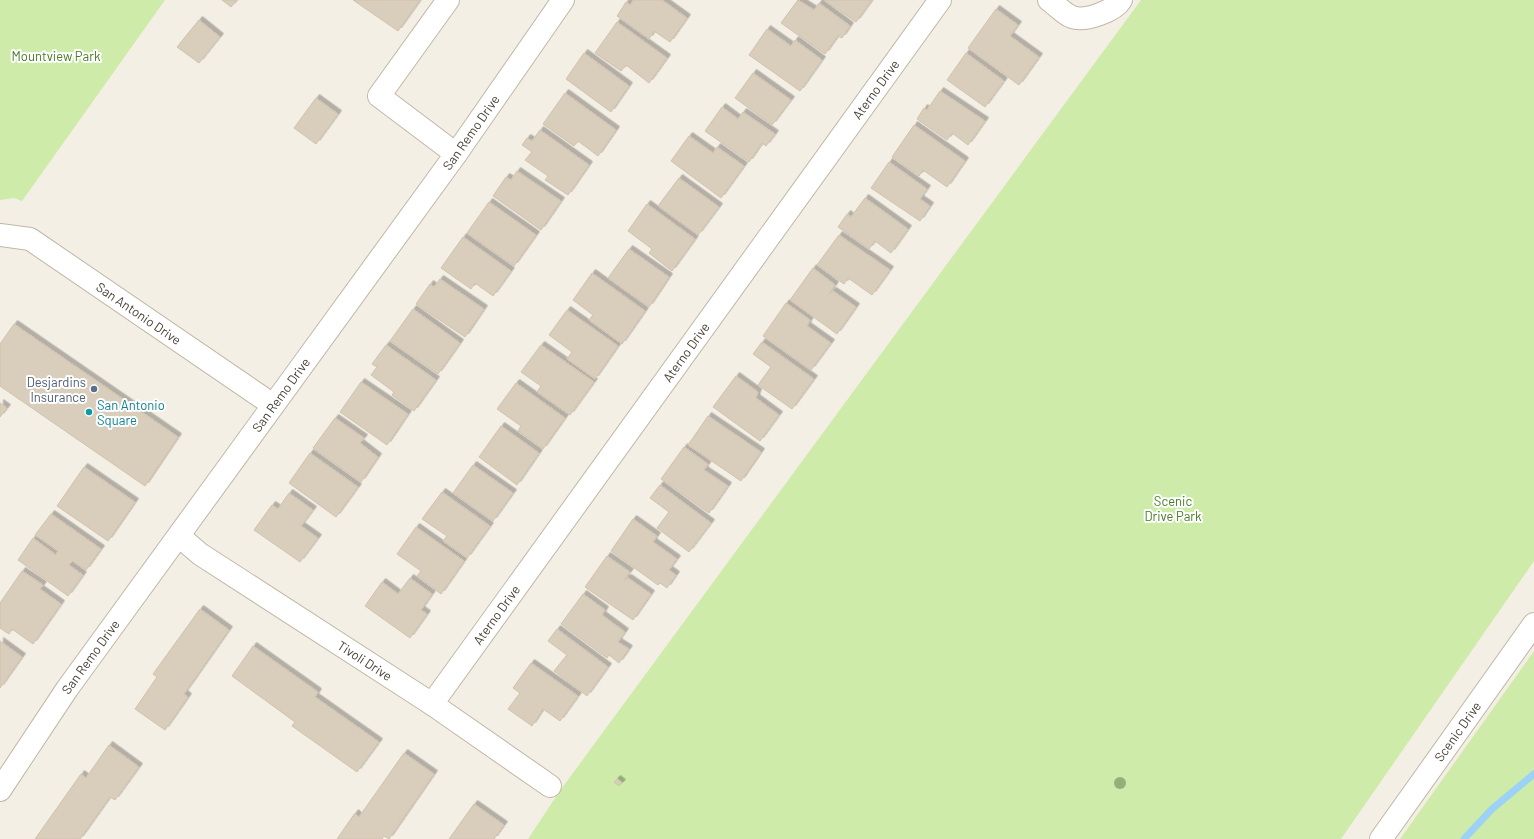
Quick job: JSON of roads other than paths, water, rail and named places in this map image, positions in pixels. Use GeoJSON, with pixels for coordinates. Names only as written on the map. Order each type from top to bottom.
{"type":"FeatureCollection","features":[{"type":"Feature","properties":{"kind":"street"},"geometry":{"type":"LineString","coordinates":[[448,0],[379,96],[456,154]]}},
{"type":"Feature","properties":{"kind":"street","name":"San Remo Drive"},"geometry":{"type":"LineString","coordinates":[[0,790],[67,689],[456,154],[562,0]]}},
{"type":"Feature","properties":{"kind":"street","name":"Aterno Drive"},"geometry":{"type":"LineString","coordinates":[[432,704],[940,0]]}},
{"type":"Feature","properties":{"kind":"street"},"geometry":{"type":"LineString","coordinates":[[1049,0],[1072,18],[1095,17],[1118,4],[1121,0]]}},
{"type":"Feature","properties":{"kind":"street","name":"San Antonio Drive"},"geometry":{"type":"LineString","coordinates":[[0,235],[30,239],[273,405]]}},
{"type":"Feature","properties":{"kind":"street","name":"Tivoli Drive"},"geometry":{"type":"LineString","coordinates":[[179,536],[200,554],[432,704],[550,786]]}},
{"type":"Feature","properties":{"kind":"street","name":"Scenic Drive"},"geometry":{"type":"LineString","coordinates":[[1381,839],[1534,624]]}},
{"type":"Feature","properties":{"kind":"waterway"},"geometry":{"type":"LineString","coordinates":[[1464,839],[1492,809],[1534,774]]}},
{"type":"Feature","properties":{"kind":"place","name":"Desjardins Insurance"},"geometry":{"type":"Point","coordinates":[94,389]}},
{"type":"Feature","properties":{"kind":"place","name":"San Antonio Square"},"geometry":{"type":"Point","coordinates":[89,412]}},
{"type":"Feature","properties":{"kind":"park label","name":"Mountview Park"},"geometry":{"type":"Point","coordinates":[56,56]}},
{"type":"Feature","properties":{"kind":"park label","name":"Scenic Drive Park"},"geometry":{"type":"Point","coordinates":[1173,508]}}]}
